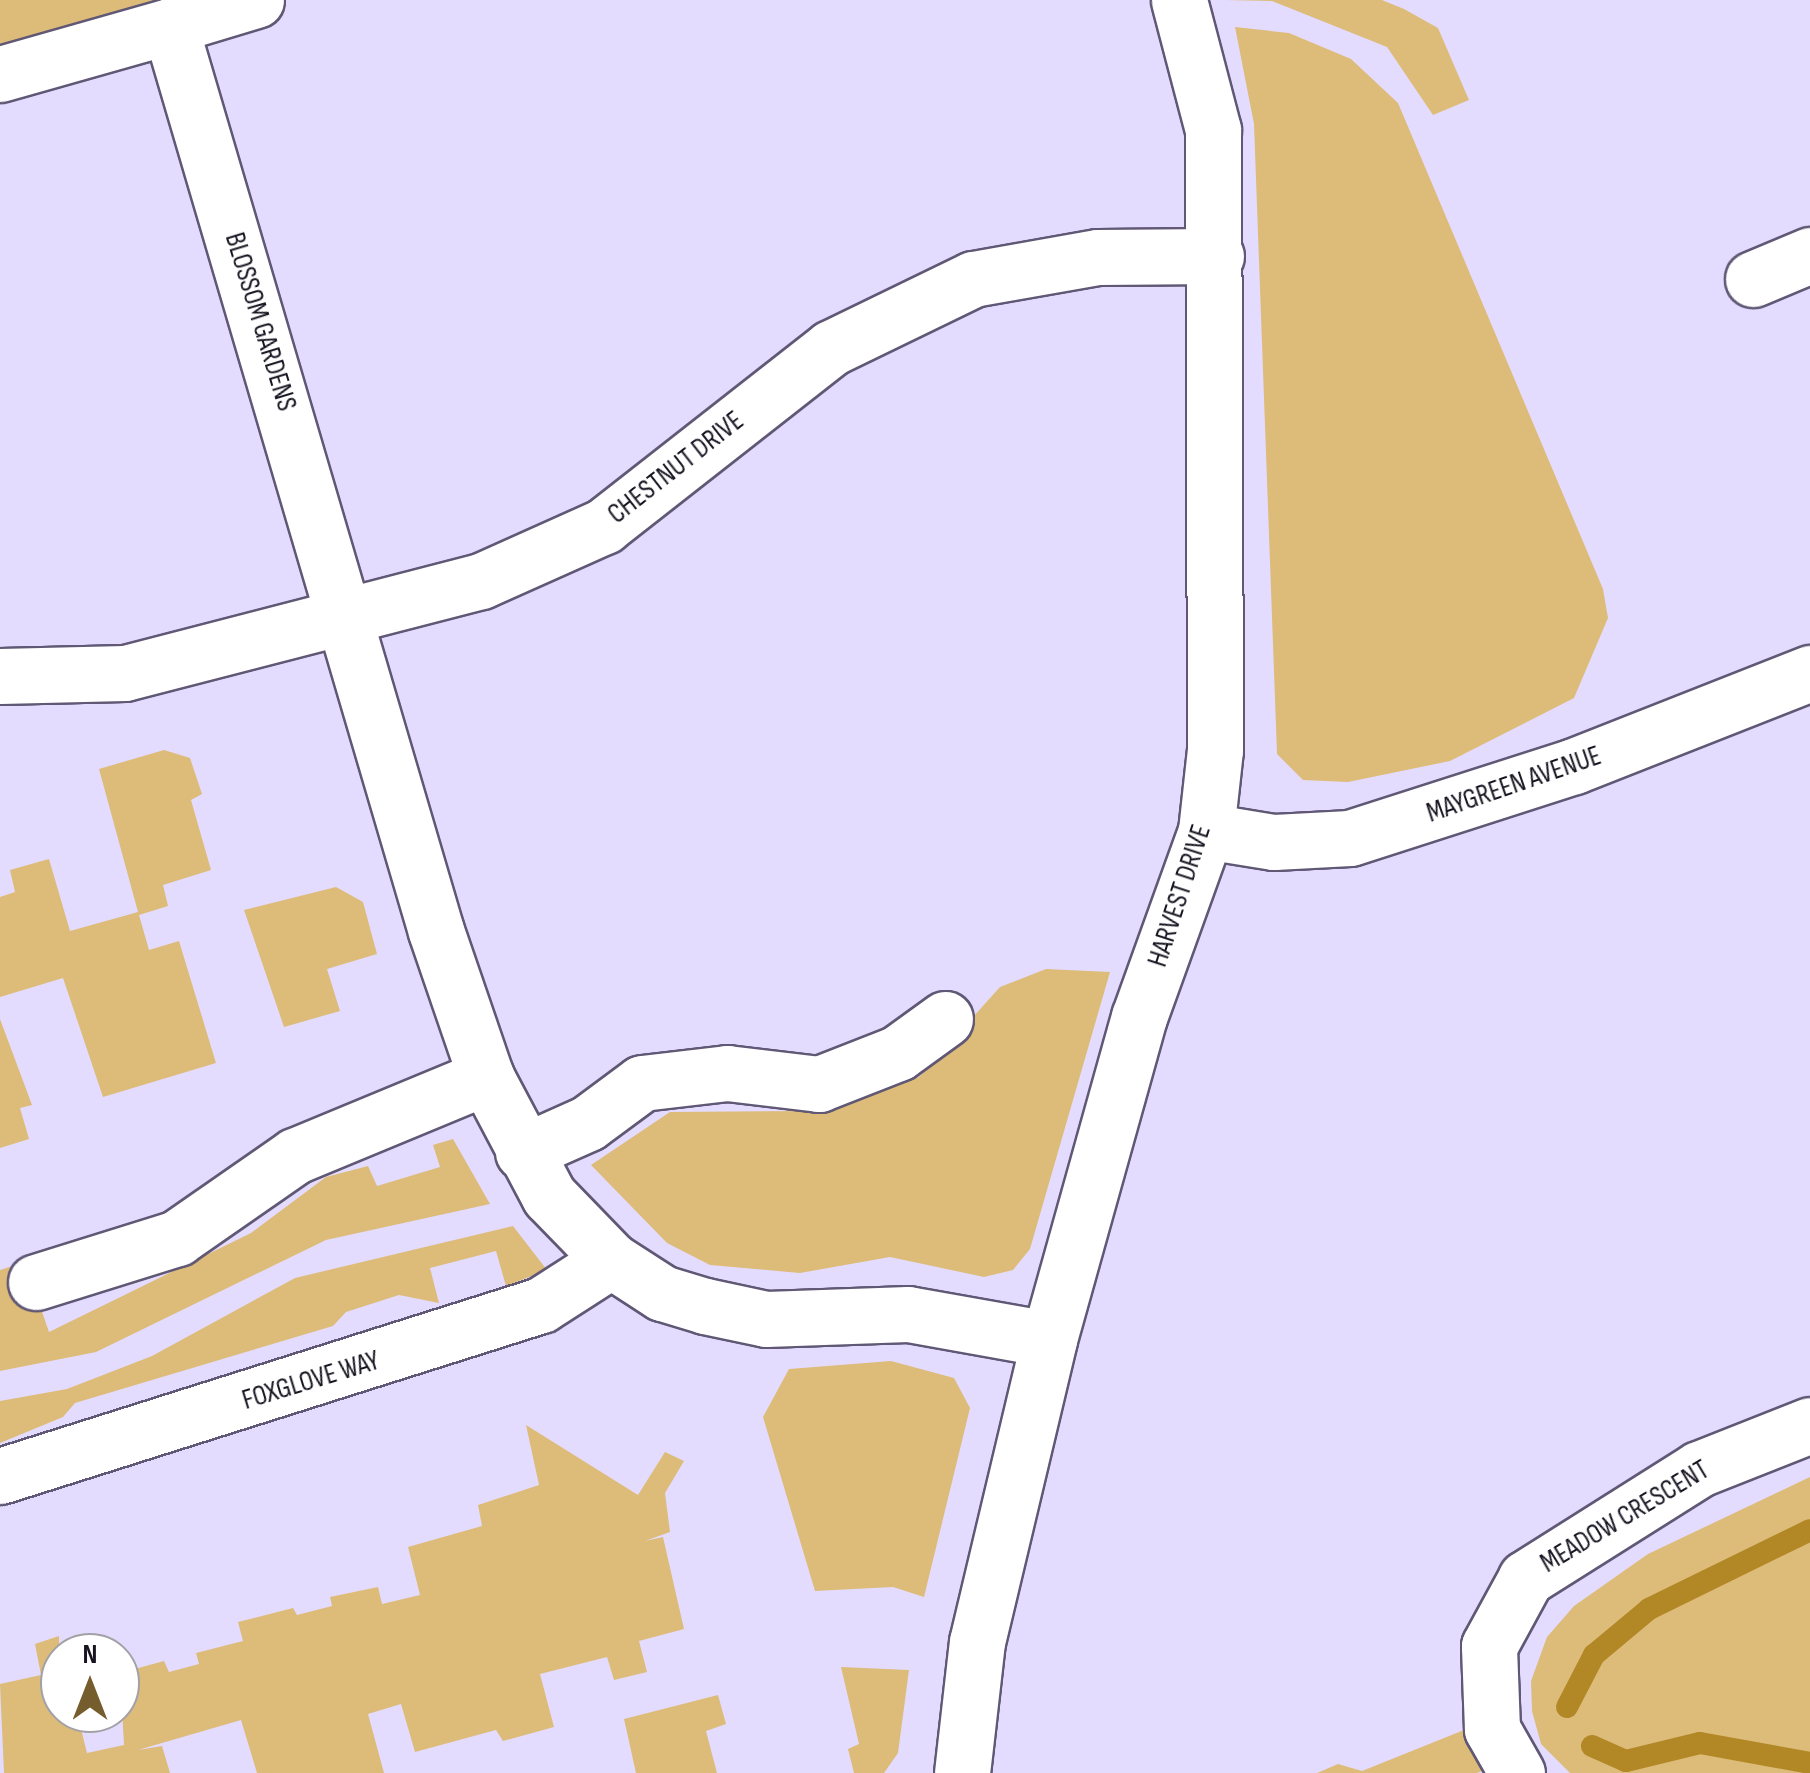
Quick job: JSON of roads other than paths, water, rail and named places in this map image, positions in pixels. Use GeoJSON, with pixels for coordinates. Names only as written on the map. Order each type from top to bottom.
{"type":"FeatureCollection","features":[{"type":"Feature","properties":{"kind":"street"},"geometry":{"type":"LineString","coordinates":[[0,74],[256,0]]}},
{"type":"Feature","properties":{"kind":"street","name":"HARVEST DRIVE"},"geometry":{"type":"LineString","coordinates":[[962,1773],[977,1642],[1049,1339],[1140,1017],[1206,831],[1216,750],[1213,130],[1179,0]]}},
{"type":"Feature","properties":{"kind":"street","name":"BLOSSOM GARDENS"},"geometry":{"type":"LineString","coordinates":[[170,26],[348,620]]}},
{"type":"Feature","properties":{"kind":"street"},"geometry":{"type":"LineString","coordinates":[[1753,279],[1810,255]]}},
{"type":"Feature","properties":{"kind":"street","name":"CHESTNUT DRIVE"},"geometry":{"type":"LineString","coordinates":[[0,676],[126,674],[348,620],[482,580],[604,526],[831,348],[973,279],[1098,257],[1216,256]]}},
{"type":"Feature","properties":{"kind":"street"},"geometry":{"type":"LineString","coordinates":[[348,620],[486,1076],[548,1196],[611,1260],[662,1293],[766,1318],[908,1314],[1049,1339]]}},
{"type":"Feature","properties":{"kind":"street","name":"MAYGREEN AVENUE"},"geometry":{"type":"LineString","coordinates":[[1206,831],[1274,842],[1350,838],[1574,766],[1810,672]]}},
{"type":"Feature","properties":{"kind":"street"},"geometry":{"type":"LineString","coordinates":[[524,1152],[588,1123],[642,1083],[727,1073],[819,1084],[898,1054],[945,1019]]}},
{"type":"Feature","properties":{"kind":"street"},"geometry":{"type":"LineString","coordinates":[[36,1282],[177,1238],[294,1156],[486,1076]]}},
{"type":"Feature","properties":{"kind":"street","name":"FOXGLOVE WAY"},"geometry":{"type":"LineString","coordinates":[[0,1476],[541,1305],[611,1260]]}},
{"type":"Feature","properties":{"kind":"street","name":"MEADOW CRESCENT"},"geometry":{"type":"LineString","coordinates":[[1517,1773],[1492,1729],[1490,1646],[1526,1578],[1699,1469],[1810,1425]]}},
{"type":"Feature","properties":{"kind":"waterway"},"geometry":{"type":"LineString","coordinates":[[1567,1707],[1594,1655],[1649,1609],[1810,1530]]}},
{"type":"Feature","properties":{"kind":"waterway"},"geometry":{"type":"LineString","coordinates":[[1592,1746],[1626,1761],[1700,1743],[1810,1763]]}}]}
